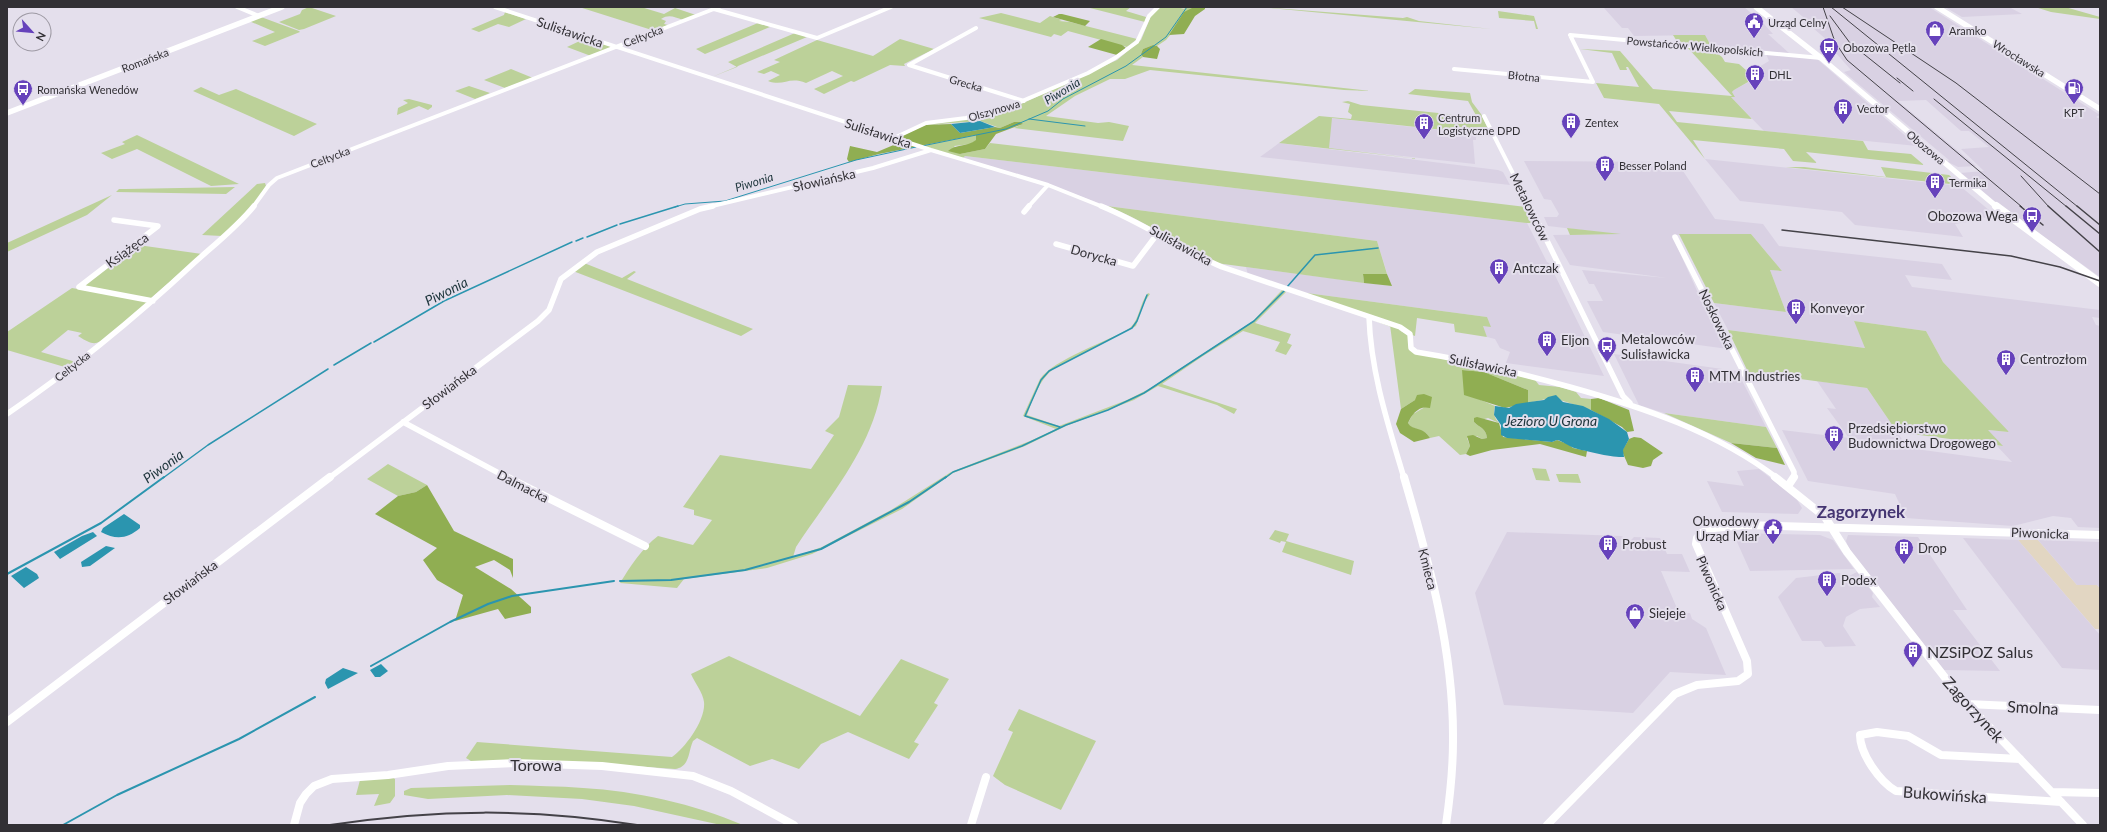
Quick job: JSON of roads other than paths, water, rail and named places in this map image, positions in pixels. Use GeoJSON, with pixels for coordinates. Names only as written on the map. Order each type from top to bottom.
{"type":"FeatureCollection","features":[{"type":"Feature","properties":{"kind":"street"},"geometry":{"type":"LineString","coordinates":[[237,7],[259,16]]}},
{"type":"Feature","properties":{"kind":"street","name":"Romańska"},"geometry":{"type":"LineString","coordinates":[[7,113],[282,7]]}},
{"type":"Feature","properties":{"kind":"street","name":"Sulisławicka"},"geometry":{"type":"LineString","coordinates":[[495,7],[931,150],[1048,185],[1117,212],[1158,233],[1203,259],[1222,267],[1394,325],[1408,332],[1411,337],[1411,348],[1416,352],[1460,359],[1520,373],[1631,404],[1735,449],[1788,486],[1817,509],[1831,527]]}},
{"type":"Feature","properties":{"kind":"street","name":"Celtycka"},"geometry":{"type":"LineString","coordinates":[[7,414],[76,364],[153,301],[247,214],[260,200],[270,184],[277,178],[719,7]]}},
{"type":"Feature","properties":{"kind":"street"},"geometry":{"type":"LineString","coordinates":[[714,9],[819,38],[891,7]]}},
{"type":"Feature","properties":{"kind":"street","name":"Olszynowa"},"geometry":{"type":"LineString","coordinates":[[894,138],[926,123],[977,116],[1024,101],[1082,76],[1122,54],[1139,41],[1149,16],[1158,7]]}},
{"type":"Feature","properties":{"kind":"street","name":"Obozowa"},"geometry":{"type":"LineString","coordinates":[[1756,7],[1821,58],[1998,208],[2100,282]]}},
{"type":"Feature","properties":{"kind":"street","name":"Wrocławska"},"geometry":{"type":"LineString","coordinates":[[1937,7],[2100,109]]}},
{"type":"Feature","properties":{"kind":"street","name":"Grecka"},"geometry":{"type":"LineString","coordinates":[[976,28],[909,64],[935,74],[1024,101]]}},
{"type":"Feature","properties":{"kind":"street","name":"Powstańców Wielkopolskich"},"geometry":{"type":"LineString","coordinates":[[1594,82],[1570,35],[1821,58]]}},
{"type":"Feature","properties":{"kind":"street","name":"Błotna"},"geometry":{"type":"LineString","coordinates":[[1454,69],[1594,82]]}},
{"type":"Feature","properties":{"kind":"street","name":"Metalowców"},"geometry":{"type":"LineString","coordinates":[[1484,116],[1623,396],[1631,404]]}},
{"type":"Feature","properties":{"kind":"street","name":"Słowiańska"},"geometry":{"type":"LineString","coordinates":[[7,722],[538,321],[549,310],[559,285],[567,273],[612,244],[700,209],[889,164],[931,150]]}},
{"type":"Feature","properties":{"kind":"street"},"geometry":{"type":"LineString","coordinates":[[1024,212],[1048,185]]}},
{"type":"Feature","properties":{"kind":"street","name":"Książęca"},"geometry":{"type":"LineString","coordinates":[[114,220],[158,226],[79,287],[153,301]]}},
{"type":"Feature","properties":{"kind":"street","name":"Dorycka"},"geometry":{"type":"LineString","coordinates":[[1056,244],[1133,266],[1158,233]]}},
{"type":"Feature","properties":{"kind":"street","name":"Noskowska"},"geometry":{"type":"LineString","coordinates":[[1675,237],[1794,472],[1794,479],[1788,486]]}},
{"type":"Feature","properties":{"kind":"street","name":"Kmieca"},"geometry":{"type":"LineString","coordinates":[[1369,317],[1370,347],[1381,403],[1416,521],[1438,612],[1447,663],[1453,748],[1446,825]]}},
{"type":"Feature","properties":{"kind":"street","name":"Dalmacka"},"geometry":{"type":"LineString","coordinates":[[403,422],[535,492],[645,546]]}},
{"type":"Feature","properties":{"kind":"street","name":"Piwonicka"},"geometry":{"type":"LineString","coordinates":[[1547,825],[1675,694],[1690,686],[1699,684],[1740,681],[1748,674],[1747,661],[1696,544],[1696,536],[1700,533],[1713,528],[1744,525],[2100,535]]}},
{"type":"Feature","properties":{"kind":"street","name":"Zagorzynek"},"geometry":{"type":"LineString","coordinates":[[1831,527],[1851,558],[1967,704],[2083,825]]}},
{"type":"Feature","properties":{"kind":"street","name":"Smolna"},"geometry":{"type":"LineString","coordinates":[[1967,704],[2100,710]]}},
{"type":"Feature","properties":{"kind":"street","name":"Bukowińska"},"geometry":{"type":"LineString","coordinates":[[2020,759],[1941,755],[1932,752],[1916,739],[1903,734],[1867,732],[1863,733],[1860,738],[1880,779],[1886,786],[1896,791],[2061,802]]}},
{"type":"Feature","properties":{"kind":"street","name":"Torowa"},"geometry":{"type":"LineString","coordinates":[[294,825],[300,803],[305,794],[320,783],[337,778],[387,775],[457,765],[539,763],[626,768],[694,777],[722,788],[794,825]]}},
{"type":"Feature","properties":{"kind":"street"},"geometry":{"type":"LineString","coordinates":[[971,825],[986,777]]}},
{"type":"Feature","properties":{"kind":"street"},"geometry":{"type":"LineString","coordinates":[[2052,792],[2100,793]]}},
{"type":"Feature","properties":{"kind":"water"},"geometry":{"type":"Polygon","coordinates":[[[980,121],[995,127],[960,133],[951,124],[980,121]]]}},
{"type":"Feature","properties":{"kind":"water","name":"Jezioro U Grona"},"geometry":{"type":"Polygon","coordinates":[[[1556,395],[1563,402],[1583,406],[1609,419],[1627,432],[1629,439],[1623,450],[1624,457],[1579,449],[1557,440],[1552,442],[1507,438],[1501,435],[1501,425],[1494,415],[1495,406],[1509,408],[1516,404],[1544,400],[1548,397],[1556,395]]]}},
{"type":"Feature","properties":{"kind":"water"},"geometry":{"type":"Polygon","coordinates":[[[124,514],[140,525],[140,528],[131,534],[121,537],[106,535],[101,532],[103,528],[124,514]]]}},
{"type":"Feature","properties":{"kind":"water"},"geometry":{"type":"Polygon","coordinates":[[[93,532],[97,536],[60,559],[54,552],[82,536],[93,532]]]}},
{"type":"Feature","properties":{"kind":"water"},"geometry":{"type":"Polygon","coordinates":[[[106,546],[115,548],[90,566],[82,567],[81,562],[106,546]]]}},
{"type":"Feature","properties":{"kind":"water"},"geometry":{"type":"Polygon","coordinates":[[[26,567],[37,574],[39,578],[24,588],[11,576],[26,567]]]}},
{"type":"Feature","properties":{"kind":"water"},"geometry":{"type":"Polygon","coordinates":[[[381,664],[388,671],[380,677],[375,677],[370,670],[381,664]]]}},
{"type":"Feature","properties":{"kind":"water"},"geometry":{"type":"Polygon","coordinates":[[[343,668],[358,673],[328,689],[325,683],[326,679],[343,668]]]}},
{"type":"Feature","properties":{"kind":"waterway","name":"Piwonia"},"geometry":{"type":"LineString","coordinates":[[1029,119],[1048,111],[1063,99],[1126,66],[1166,37],[1187,7]]}},
{"type":"Feature","properties":{"kind":"waterway","name":"Piwonia"},"geometry":{"type":"LineString","coordinates":[[922,146],[1006,129],[1029,119]]}},
{"type":"Feature","properties":{"kind":"waterway"},"geometry":{"type":"LineString","coordinates":[[1029,119],[1085,126]]}},
{"type":"Feature","properties":{"kind":"waterway","name":"Piwonia"},"geometry":{"type":"LineString","coordinates":[[675,207],[685,204],[725,201],[856,160],[916,147]]}},
{"type":"Feature","properties":{"kind":"waterway","name":"Piwonia"},"geometry":{"type":"LineString","coordinates":[[620,224],[678,206]]}},
{"type":"Feature","properties":{"kind":"waterway","name":"Piwonia"},"geometry":{"type":"LineString","coordinates":[[587,237],[617,225]]}},
{"type":"Feature","properties":{"kind":"waterway","name":"Piwonia"},"geometry":{"type":"LineString","coordinates":[[576,241],[583,238]]}},
{"type":"Feature","properties":{"kind":"waterway","name":"Piwonia"},"geometry":{"type":"LineString","coordinates":[[374,342],[444,301],[572,242]]}},
{"type":"Feature","properties":{"kind":"waterway"},"geometry":{"type":"LineString","coordinates":[[1287,287],[1315,255],[1378,248]]}},
{"type":"Feature","properties":{"kind":"waterway"},"geometry":{"type":"LineString","coordinates":[[945,478],[953,472],[1022,446],[1066,425],[1108,410],[1144,393],[1254,321],[1284,291]]}},
{"type":"Feature","properties":{"kind":"waterway"},"geometry":{"type":"LineString","coordinates":[[1060,427],[1025,416],[1041,380],[1049,371],[1132,328],[1137,321],[1147,295]]}},
{"type":"Feature","properties":{"kind":"waterway","name":"Piwonia"},"geometry":{"type":"LineString","coordinates":[[334,365],[371,343]]}},
{"type":"Feature","properties":{"kind":"waterway","name":"Piwonia"},"geometry":{"type":"LineString","coordinates":[[163,478],[208,445],[328,369]]}},
{"type":"Feature","properties":{"kind":"waterway","name":"Piwonia"},"geometry":{"type":"LineString","coordinates":[[7,574],[101,523],[164,477]]}},
{"type":"Feature","properties":{"kind":"waterway"},"geometry":{"type":"LineString","coordinates":[[620,581],[671,580],[745,570],[821,549],[909,502],[946,477]]}},
{"type":"Feature","properties":{"kind":"waterway"},"geometry":{"type":"LineString","coordinates":[[371,666],[450,622],[488,604],[512,596],[614,581]]}},
{"type":"Feature","properties":{"kind":"waterway"},"geometry":{"type":"LineString","coordinates":[[63,825],[117,795],[239,739],[315,697]]}},
{"type":"Feature","properties":{"kind":"railway"},"geometry":{"type":"LineString","coordinates":[[1823,7],[1835,42],[1847,60],[2022,207]]}},
{"type":"Feature","properties":{"kind":"railway"},"geometry":{"type":"LineString","coordinates":[[1831,7],[2078,207]]}},
{"type":"Feature","properties":{"kind":"railway"},"geometry":{"type":"LineString","coordinates":[[1842,7],[1956,83],[2100,194]]}},
{"type":"Feature","properties":{"kind":"railway"},"geometry":{"type":"LineString","coordinates":[[1830,16],[1850,43],[1900,83]]}},
{"type":"Feature","properties":{"kind":"railway"},"geometry":{"type":"LineString","coordinates":[[1897,78],[1913,91]]}},
{"type":"Feature","properties":{"kind":"railway"},"geometry":{"type":"LineString","coordinates":[[1934,99],[2067,207]]}},
{"type":"Feature","properties":{"kind":"railway"},"geometry":{"type":"LineString","coordinates":[[2021,176],[2048,206]]}},
{"type":"Feature","properties":{"kind":"railway"},"geometry":{"type":"LineString","coordinates":[[2020,206],[2043,225]]}},
{"type":"Feature","properties":{"kind":"railway"},"geometry":{"type":"LineString","coordinates":[[2048,206],[2100,252]]}},
{"type":"Feature","properties":{"kind":"railway"},"geometry":{"type":"LineString","coordinates":[[2066,206],[2100,234]]}},
{"type":"Feature","properties":{"kind":"railway"},"geometry":{"type":"LineString","coordinates":[[2077,206],[2100,225]]}},
{"type":"Feature","properties":{"kind":"railway"},"geometry":{"type":"LineString","coordinates":[[1782,230],[2011,256],[2060,267],[2100,281]]}},
{"type":"Feature","properties":{"kind":"railway"},"geometry":{"type":"LineString","coordinates":[[330,825],[446,813],[521,813],[598,819],[637,825]]}},
{"type":"Feature","properties":{"kind":"place","name":"Urząd Celny"},"geometry":{"type":"Point","coordinates":[1754,39]}},
{"type":"Feature","properties":{"kind":"place","name":"Aramko"},"geometry":{"type":"Point","coordinates":[1935,47]}},
{"type":"Feature","properties":{"kind":"place","name":"Obozowa Pętla"},"geometry":{"type":"Point","coordinates":[1829,64]}},
{"type":"Feature","properties":{"kind":"place","name":"DHL"},"geometry":{"type":"Point","coordinates":[1755,91]}},
{"type":"Feature","properties":{"kind":"place","name":"KPT"},"geometry":{"type":"Point","coordinates":[2074,105]}},
{"type":"Feature","properties":{"kind":"place","name":"Romańska Wenedów"},"geometry":{"type":"Point","coordinates":[23,106]}},
{"type":"Feature","properties":{"kind":"place","name":"Vector"},"geometry":{"type":"Point","coordinates":[1843,125]}},
{"type":"Feature","properties":{"kind":"place","name":"Zentex"},"geometry":{"type":"Point","coordinates":[1571,139]}},
{"type":"Feature","properties":{"kind":"place","name":"Centrum Logistyczne DPD"},"geometry":{"type":"Point","coordinates":[1424,140]}},
{"type":"Feature","properties":{"kind":"place","name":"Besser Poland"},"geometry":{"type":"Point","coordinates":[1605,182]}},
{"type":"Feature","properties":{"kind":"place","name":"Termika"},"geometry":{"type":"Point","coordinates":[1935,199]}},
{"type":"Feature","properties":{"kind":"place","name":"Obozowa Wega"},"geometry":{"type":"Point","coordinates":[2032,233]}},
{"type":"Feature","properties":{"kind":"place","name":"Antczak"},"geometry":{"type":"Point","coordinates":[1499,285]}},
{"type":"Feature","properties":{"kind":"place","name":"Konveyor"},"geometry":{"type":"Point","coordinates":[1796,325]}},
{"type":"Feature","properties":{"kind":"place","name":"Eljon"},"geometry":{"type":"Point","coordinates":[1547,357]}},
{"type":"Feature","properties":{"kind":"place","name":"Metalowców Sulisławicka"},"geometry":{"type":"Point","coordinates":[1607,363]}},
{"type":"Feature","properties":{"kind":"place","name":"Centrozłom"},"geometry":{"type":"Point","coordinates":[2006,376]}},
{"type":"Feature","properties":{"kind":"place","name":"MTM Industries"},"geometry":{"type":"Point","coordinates":[1695,393]}},
{"type":"Feature","properties":{"kind":"place","name":"Przedsiębiorstwo Budownictwa Drogowego"},"geometry":{"type":"Point","coordinates":[1834,452]}},
{"type":"Feature","properties":{"kind":"place","name":"Obwodowy Urząd Miar"},"geometry":{"type":"Point","coordinates":[1773,545]}},
{"type":"Feature","properties":{"kind":"place","name":"Probust"},"geometry":{"type":"Point","coordinates":[1608,561]}},
{"type":"Feature","properties":{"kind":"place","name":"Drop"},"geometry":{"type":"Point","coordinates":[1904,565]}},
{"type":"Feature","properties":{"kind":"place","name":"Podex"},"geometry":{"type":"Point","coordinates":[1827,597]}},
{"type":"Feature","properties":{"kind":"place","name":"Siejeje"},"geometry":{"type":"Point","coordinates":[1635,630]}},
{"type":"Feature","properties":{"kind":"place","name":"NZSiPOZ Salus"},"geometry":{"type":"Point","coordinates":[1913,668]}},
{"type":"Feature","properties":{"kind":"district","name":"Zagorzynek"},"geometry":{"type":"Point","coordinates":[1861,511]}}]}
